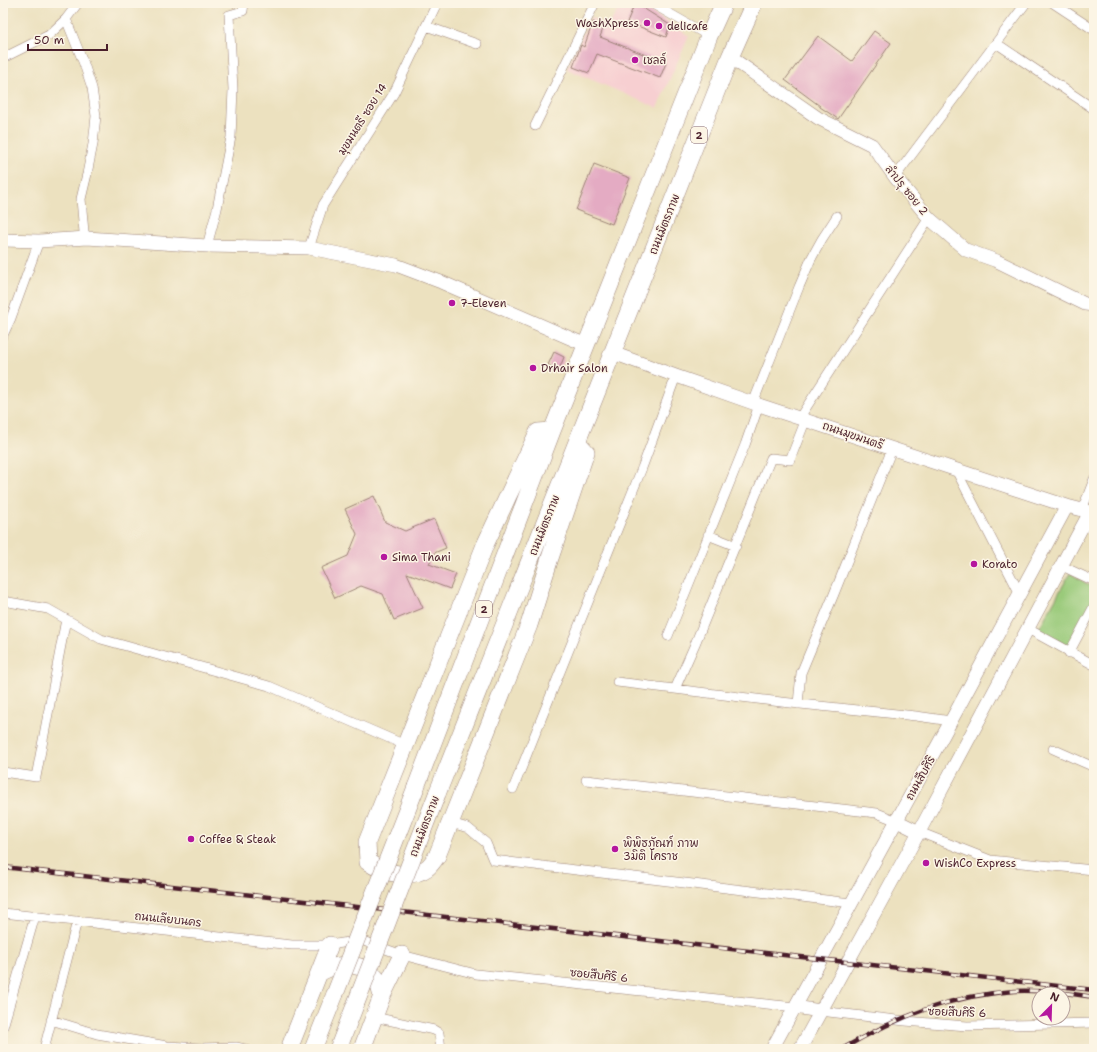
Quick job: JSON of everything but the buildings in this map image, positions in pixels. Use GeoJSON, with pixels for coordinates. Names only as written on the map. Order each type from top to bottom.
{"type":"FeatureCollection","features":[{"type":"Feature","properties":{"kind":"highway","name":"ถนนมิตรภาพ"},"geometry":{"type":"LineString","coordinates":[[313,1049],[416,787],[552,431],[709,36],[724,3]]}},
{"type":"Feature","properties":{"kind":"highway","name":"ถนนมิตรภาพ"},"geometry":{"type":"LineString","coordinates":[[338,1049],[437,794],[730,58],[754,3]]}},
{"type":"Feature","properties":{"kind":"highway"},"geometry":{"type":"LineString","coordinates":[[552,431],[538,432],[485,545],[367,842],[368,862],[377,868],[399,874],[414,873],[427,868],[437,856],[529,625],[586,452],[577,442]]}},
{"type":"Feature","properties":{"kind":"highway"},"geometry":{"type":"LineString","coordinates":[[289,1049],[330,945]]}},
{"type":"Feature","properties":{"kind":"highway"},"geometry":{"type":"LineString","coordinates":[[362,1049],[382,996],[402,955]]}},
{"type":"Feature","properties":{"kind":"highway"},"geometry":{"type":"LineString","coordinates":[[319,973],[331,966],[347,964],[363,969],[376,979],[382,996]]}},
{"type":"Feature","properties":{"kind":"street"},"geometry":{"type":"LineString","coordinates":[[3,58],[49,35],[66,19],[78,3]]}},
{"type":"Feature","properties":{"kind":"street"},"geometry":{"type":"LineString","coordinates":[[207,246],[217,209],[231,137],[234,89],[229,15],[243,11],[244,3]]}},
{"type":"Feature","properties":{"kind":"street","name":"มุขมนตรี ซอย 14"},"geometry":{"type":"LineString","coordinates":[[309,248],[323,205],[394,93],[437,3]]}},
{"type":"Feature","properties":{"kind":"street"},"geometry":{"type":"LineString","coordinates":[[535,126],[595,3]]}},
{"type":"Feature","properties":{"kind":"street"},"geometry":{"type":"LineString","coordinates":[[651,3],[709,36]]}},
{"type":"Feature","properties":{"kind":"street"},"geometry":{"type":"LineString","coordinates":[[895,177],[1026,3]]}},
{"type":"Feature","properties":{"kind":"street"},"geometry":{"type":"LineString","coordinates":[[1053,3],[1094,30]]}},
{"type":"Feature","properties":{"kind":"street"},"geometry":{"type":"LineString","coordinates":[[66,19],[92,88],[96,116],[93,144],[80,199],[86,238]]}},
{"type":"Feature","properties":{"kind":"street"},"geometry":{"type":"LineString","coordinates":[[426,26],[477,44]]}},
{"type":"Feature","properties":{"kind":"street"},"geometry":{"type":"LineString","coordinates":[[996,43],[1094,109]]}},
{"type":"Feature","properties":{"kind":"street","name":"ลำปรุ ซอย 2"},"geometry":{"type":"LineString","coordinates":[[730,58],[818,118],[872,145],[895,177],[929,218],[966,250],[997,261],[1085,304],[1094,305]]}},
{"type":"Feature","properties":{"kind":"street"},"geometry":{"type":"LineString","coordinates":[[668,636],[745,445],[756,404],[799,287],[811,259],[837,216]]}},
{"type":"Feature","properties":{"kind":"street"},"geometry":{"type":"LineString","coordinates":[[675,689],[696,644],[770,458],[790,460],[803,418],[929,218]]}},
{"type":"Feature","properties":{"kind":"street"},"geometry":{"type":"LineString","coordinates":[[3,240],[39,241],[86,238],[207,246],[309,248],[396,265],[441,282],[586,345]]}},
{"type":"Feature","properties":{"kind":"street"},"geometry":{"type":"LineString","coordinates":[[3,335],[11,318],[39,241]]}},
{"type":"Feature","properties":{"kind":"street","name":"ถนนมุขมนตรี"},"geometry":{"type":"LineString","coordinates":[[613,353],[756,404],[803,418],[892,449],[1067,506],[1089,511]]}},
{"type":"Feature","properties":{"kind":"street"},"geometry":{"type":"LineString","coordinates":[[513,789],[640,475],[676,376]]}},
{"type":"Feature","properties":{"kind":"street"},"geometry":{"type":"LineString","coordinates":[[798,704],[801,673],[892,449]]}},
{"type":"Feature","properties":{"kind":"street"},"geometry":{"type":"LineString","coordinates":[[956,470],[1020,594]]}},
{"type":"Feature","properties":{"kind":"street"},"geometry":{"type":"LineString","coordinates":[[800,1049],[1062,566],[1089,511],[1094,479]]}},
{"type":"Feature","properties":{"kind":"street","name":"ถนนสืบศิริ"},"geometry":{"type":"LineString","coordinates":[[772,1049],[1067,506]]}},
{"type":"Feature","properties":{"kind":"street"},"geometry":{"type":"LineString","coordinates":[[708,535],[736,546]]}},
{"type":"Feature","properties":{"kind":"street"},"geometry":{"type":"LineString","coordinates":[[1062,566],[1094,581]]}},
{"type":"Feature","properties":{"kind":"street"},"geometry":{"type":"LineString","coordinates":[[3,601],[48,609],[101,639],[269,686],[405,745]]}},
{"type":"Feature","properties":{"kind":"street"},"geometry":{"type":"LineString","coordinates":[[1070,653],[1094,606]]}},
{"type":"Feature","properties":{"kind":"street"},"geometry":{"type":"LineString","coordinates":[[3,772],[36,777],[66,619]]}},
{"type":"Feature","properties":{"kind":"street"},"geometry":{"type":"LineString","coordinates":[[1028,629],[1094,666]]}},
{"type":"Feature","properties":{"kind":"street"},"geometry":{"type":"LineString","coordinates":[[617,682],[798,704],[916,716],[951,722]]}},
{"type":"Feature","properties":{"kind":"street"},"geometry":{"type":"LineString","coordinates":[[1053,749],[1094,767]]}},
{"type":"Feature","properties":{"kind":"street"},"geometry":{"type":"LineString","coordinates":[[586,780],[877,813],[919,832],[990,860],[1094,870]]}},
{"type":"Feature","properties":{"kind":"street"},"geometry":{"type":"LineString","coordinates":[[451,822],[468,828],[486,843],[493,860],[851,903]]}},
{"type":"Feature","properties":{"kind":"street","name":"ถนนเลียบนคร"},"geometry":{"type":"LineString","coordinates":[[3,913],[292,945],[330,945],[361,940],[402,955]]}},
{"type":"Feature","properties":{"kind":"street"},"geometry":{"type":"LineString","coordinates":[[3,1027],[35,916]]}},
{"type":"Feature","properties":{"kind":"street"},"geometry":{"type":"LineString","coordinates":[[44,1049],[77,921]]}},
{"type":"Feature","properties":{"kind":"street","name":"ซอยสืบศิริ 6"},"geometry":{"type":"LineString","coordinates":[[402,955],[476,974],[795,1007]]}},
{"type":"Feature","properties":{"kind":"street"},"geometry":{"type":"LineString","coordinates":[[795,1007],[820,1011]]}},
{"type":"Feature","properties":{"kind":"street","name":"ซอยสืบศิริ 6"},"geometry":{"type":"LineString","coordinates":[[820,1011],[905,1022],[967,1026],[1094,1023]]}},
{"type":"Feature","properties":{"kind":"street"},"geometry":{"type":"LineString","coordinates":[[374,1017],[434,1030],[439,1033],[441,1049]]}},
{"type":"Feature","properties":{"kind":"street"},"geometry":{"type":"LineString","coordinates":[[51,1020],[97,1034],[167,1046],[201,1048],[236,1047],[245,1049]]}},
{"type":"Feature","properties":{"kind":"shaded area"},"geometry":{"type":"Polygon","coordinates":[[[623,3],[639,3],[689,36],[657,108],[567,69],[591,17],[608,26],[623,3]]]}},
{"type":"Feature","properties":{"kind":"green space"},"geometry":{"type":"Polygon","coordinates":[[[1070,573],[1094,588],[1094,606],[1072,648],[1038,630],[1070,573]]]}},
{"type":"Feature","properties":{"kind":"railway"},"geometry":{"type":"LineString","coordinates":[[3,867],[1094,990]]}},
{"type":"Feature","properties":{"kind":"railway"},"geometry":{"type":"LineString","coordinates":[[842,1049],[863,1037],[904,1018],[969,997],[1015,991],[1054,992],[1094,997]]}},
{"type":"Feature","properties":{"kind":"place","name":"WashXpress"},"geometry":{"type":"Point","coordinates":[647,23]}},
{"type":"Feature","properties":{"kind":"place","name":"delicafe"},"geometry":{"type":"Point","coordinates":[659,26]}},
{"type":"Feature","properties":{"kind":"place","name":"เชลล์"},"geometry":{"type":"Point","coordinates":[635,60]}},
{"type":"Feature","properties":{"kind":"place","name":"7-Eleven"},"geometry":{"type":"Point","coordinates":[452,303]}},
{"type":"Feature","properties":{"kind":"place","name":"Drhair Salon"},"geometry":{"type":"Point","coordinates":[533,368]}},
{"type":"Feature","properties":{"kind":"place","name":"Sima Thani"},"geometry":{"type":"Point","coordinates":[384,557]}},
{"type":"Feature","properties":{"kind":"place","name":"Korato"},"geometry":{"type":"Point","coordinates":[974,564]}},
{"type":"Feature","properties":{"kind":"place","name":"Coffee & Steak"},"geometry":{"type":"Point","coordinates":[191,839]}},
{"type":"Feature","properties":{"kind":"place","name":"พิพิธภัณท์ ภาพ 3มิติ โคราช"},"geometry":{"type":"Point","coordinates":[615,849]}},
{"type":"Feature","properties":{"kind":"place","name":"WishCo Express"},"geometry":{"type":"Point","coordinates":[926,863]}}]}
